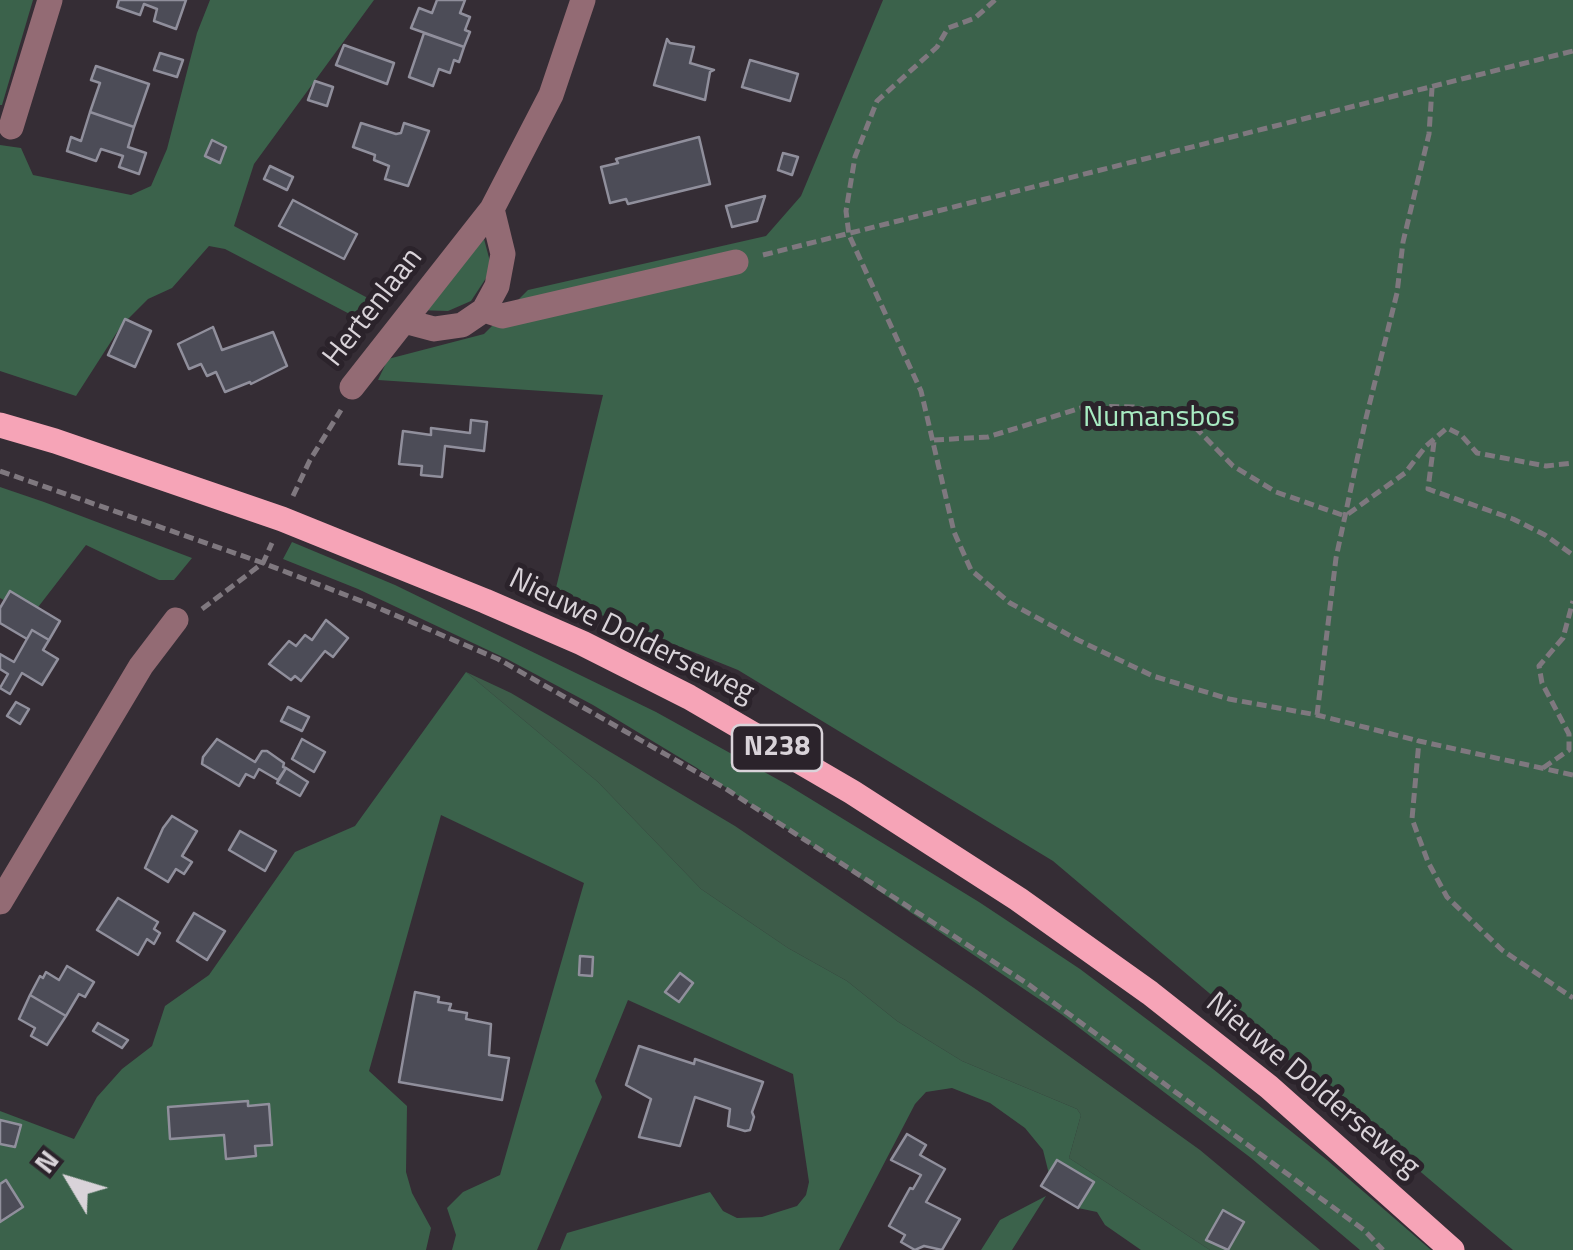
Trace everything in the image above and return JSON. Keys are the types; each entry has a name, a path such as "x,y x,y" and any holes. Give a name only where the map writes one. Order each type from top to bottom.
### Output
{"main road":[{"name":"Nieuwe Dolderseweg","path":"0,425 55,440 282,519 582,643 689,696 852,792 1018,899 1150,993 1269,1087 1452,1250"}],"street":[{"path":"11,127 50,0"},
{"name":"Hertenlaan","path":"352,387 492,209 551,95 583,0"},
{"path":"404,321 434,329 462,324 484,310 498,286 503,254 492,209"},
{"path":"484,310 502,316 736,262"},
{"path":"0,902 140,666 176,620"}],"path":[{"path":"995,0 975,18 948,28 937,47 877,101 850,178 846,211 849,235 921,391 954,532 971,570 1010,603 1153,676 1229,699 1317,714 1573,775"},
{"path":"736,262 1573,51"},
{"path":"1317,714 1336,558 1397,293 1403,242 1429,134 1432,88"},
{"name":"Hertenlaan","path":"176,620 196,613 246,580 263,563 310,460 352,387"},
{"path":"934,440 988,437 1086,406 1134,407 1188,420 1233,466 1276,492 1345,516"},
{"path":"1345,516 1405,473 1447,428 1461,435 1477,453 1546,466 1573,463"},
{"path":"1434,438 1428,489 1513,518 1546,534 1573,555"},
{"path":"0,472 263,563 498,659 723,787 1028,984 1364,1230 1383,1250"},
{"path":"1542,768 1568,750 1569,734 1542,684 1539,666 1563,638 1573,601"},
{"path":"1419,741 1412,818 1446,897 1502,950 1573,998"}],"green space":[{"path":"0,0 33,0 2,105 0,105"},
{"path":"210,0 374,0 254,164 234,226 377,303 365,322 225,249 209,246 172,288 148,299 121,326 76,396 0,371 0,145 21,148 33,175 131,195 151,186 167,149 197,33"},
{"name":"Numansbos","path":"883,0 1573,0 1573,1250 1513,1250 1053,861 738,670 554,596 603,395 378,380 388,359 484,334 528,290 766,236 801,196"},
{"path":"484,239 492,269 471,301 448,311 417,310"},
{"path":"0,487 192,558 174,580 159,580 86,545 32,615 0,598"},
{"path":"292,542 395,585 656,712 786,784 979,902 1080,969 1213,1069 1431,1250 1360,1250 1251,1158 1061,1014 697,768 507,659 358,589 283,559"},
{"path":"466,672 511,693 735,826 977,990 1200,1150 1320,1250 1210,1250 1069,1158 1081,1115 1077,1109 962,1061 897,1021 847,981 788,948 701,889 598,782"},
{"path":"466,672 598,782 701,889 788,948 847,981 897,1021 962,1061 1077,1109 1081,1115 1069,1158 1210,1250 1141,1250 1105,1225 1097,1212 1078,1208 1093,1182 1057,1160 1049,1174 1043,1150 1025,1128 990,1103 952,1088 926,1092 915,1104 839,1250 560,1250 567,1233 710,1192 723,1211 737,1218 762,1217 797,1206 806,1195 809,1182 793,1074 628,1000 595,1081 602,1097 537,1250 452,1250 456,1235 447,1208 463,1192 500,1175 584,883 441,815 369,1071 407,1106 406,1172 412,1193 431,1228 426,1250 0,1250 0,1111 74,1139 97,1097 122,1069 152,1046 165,1006 209,975 295,852 355,826"},
{"path":"1046,1196 1012,1250 981,1250 1000,1220"}],"building":[{"path":"119,0 186,0 176,29 154,21 157,9 144,4 140,15 117,7"},
{"path":"437,0 465,0 460,13 470,17 465,30 470,32 464,47 411,28 419,8 432,13"},
{"path":"424,33 464,47 450,73 439,69 433,86 409,77"},
{"path":"667,39 694,47 690,63 714,70 710,72 705,100 654,85"},
{"path":"344,45 394,63 387,84 336,65"},
{"path":"160,53 183,60 177,77 154,70"},
{"path":"750,60 798,74 790,101 742,87"},
{"path":"96,66 149,84 134,127 90,112 100,83 91,80"},
{"path":"315,81 333,87 327,106 308,100"},
{"path":"90,112 134,127 128,147 146,153 139,174 119,167 123,156 101,149 96,161 67,151 71,137 81,141"},
{"path":"361,123 396,134 401,133 404,123 429,131 408,186 385,179 389,166 374,160 375,155 353,147"},
{"path":"699,137 710,184 628,204 626,199 610,203 601,167 618,163 616,159"},
{"path":"212,140 226,147 220,163 205,156"},
{"path":"783,153 798,157 792,175 778,170"},
{"path":"270,166 293,177 287,190 264,179"},
{"path":"765,196 757,221 732,227 726,206"},
{"path":"293,200 357,234 344,259 279,226"},
{"path":"125,319 151,331 135,367 108,355"},
{"path":"213,327 222,350 273,332 287,366 225,392 216,372 207,376 201,364 189,369 178,344"},
{"path":"471,420 487,422 484,451 445,446 442,477 421,475 422,466 399,464 403,431 431,435 431,428 470,433"},
{"path":"10,591 60,621 49,640 32,630 27,639 0,623 0,608"},
{"path":"326,620 348,638 333,657 325,651 301,681 295,676 291,680 269,664 289,641 296,646 305,635 312,640"},
{"path":"32,630 49,640 43,650 58,659 42,685 22,673 10,694 0,688 8,674 0,669 0,654 14,662"},
{"path":"16,702 29,709 20,724 7,716"},
{"path":"288,707 309,717 302,731 281,721"},
{"path":"217,739 255,762 262,751 267,751 286,768 278,780 259,769 254,778 246,774 239,786 202,764"},
{"path":"302,739 325,752 314,772 292,759"},
{"path":"286,768 308,782 300,796 277,783"},
{"path":"172,816 197,831 182,856 192,862 184,874 176,869 168,882 145,868"},
{"path":"240,831 276,851 265,871 229,850"},
{"path":"118,898 158,922 154,929 160,933 154,944 147,939 138,955 97,930"},
{"path":"194,913 225,931 207,960 177,941"},
{"path":"580,956 593,957 592,976 579,975"},
{"path":"67,966 94,982 85,997 79,994 66,1016 30,995 40,976 43,978 46,972 59,980"},
{"path":"680,973 693,983 679,1002 665,992"},
{"path":"415,992 439,997 438,1002 451,1004 449,1010 467,1013 466,1019 491,1024 489,1055 509,1058 502,1100 399,1082"},
{"path":"30,995 66,1016 47,1045 31,1036 35,1028 19,1019"},
{"path":"98,1023 128,1040 122,1048 93,1031"},
{"path":"639,1046 694,1064 695,1059 763,1082 750,1130 728,1126 730,1109 695,1097 680,1146 639,1137 651,1099 626,1085"},
{"path":"248,1101 248,1106 269,1104 272,1145 255,1146 256,1156 226,1159 224,1135 170,1139 168,1107"},
{"path":"0,1120 21,1125 15,1147 0,1144"},
{"path":"907,1134 926,1145 920,1155 945,1169 926,1202 960,1219 942,1250 924,1246 915,1250 901,1242 905,1235 889,1226 921,1175 891,1160"},
{"path":"1057,1160 1094,1182 1078,1208 1041,1186"},
{"path":"6,1180 23,1207 0,1222 0,1184"},
{"path":"1223,1210 1244,1222 1228,1250 1206,1240"}]}
